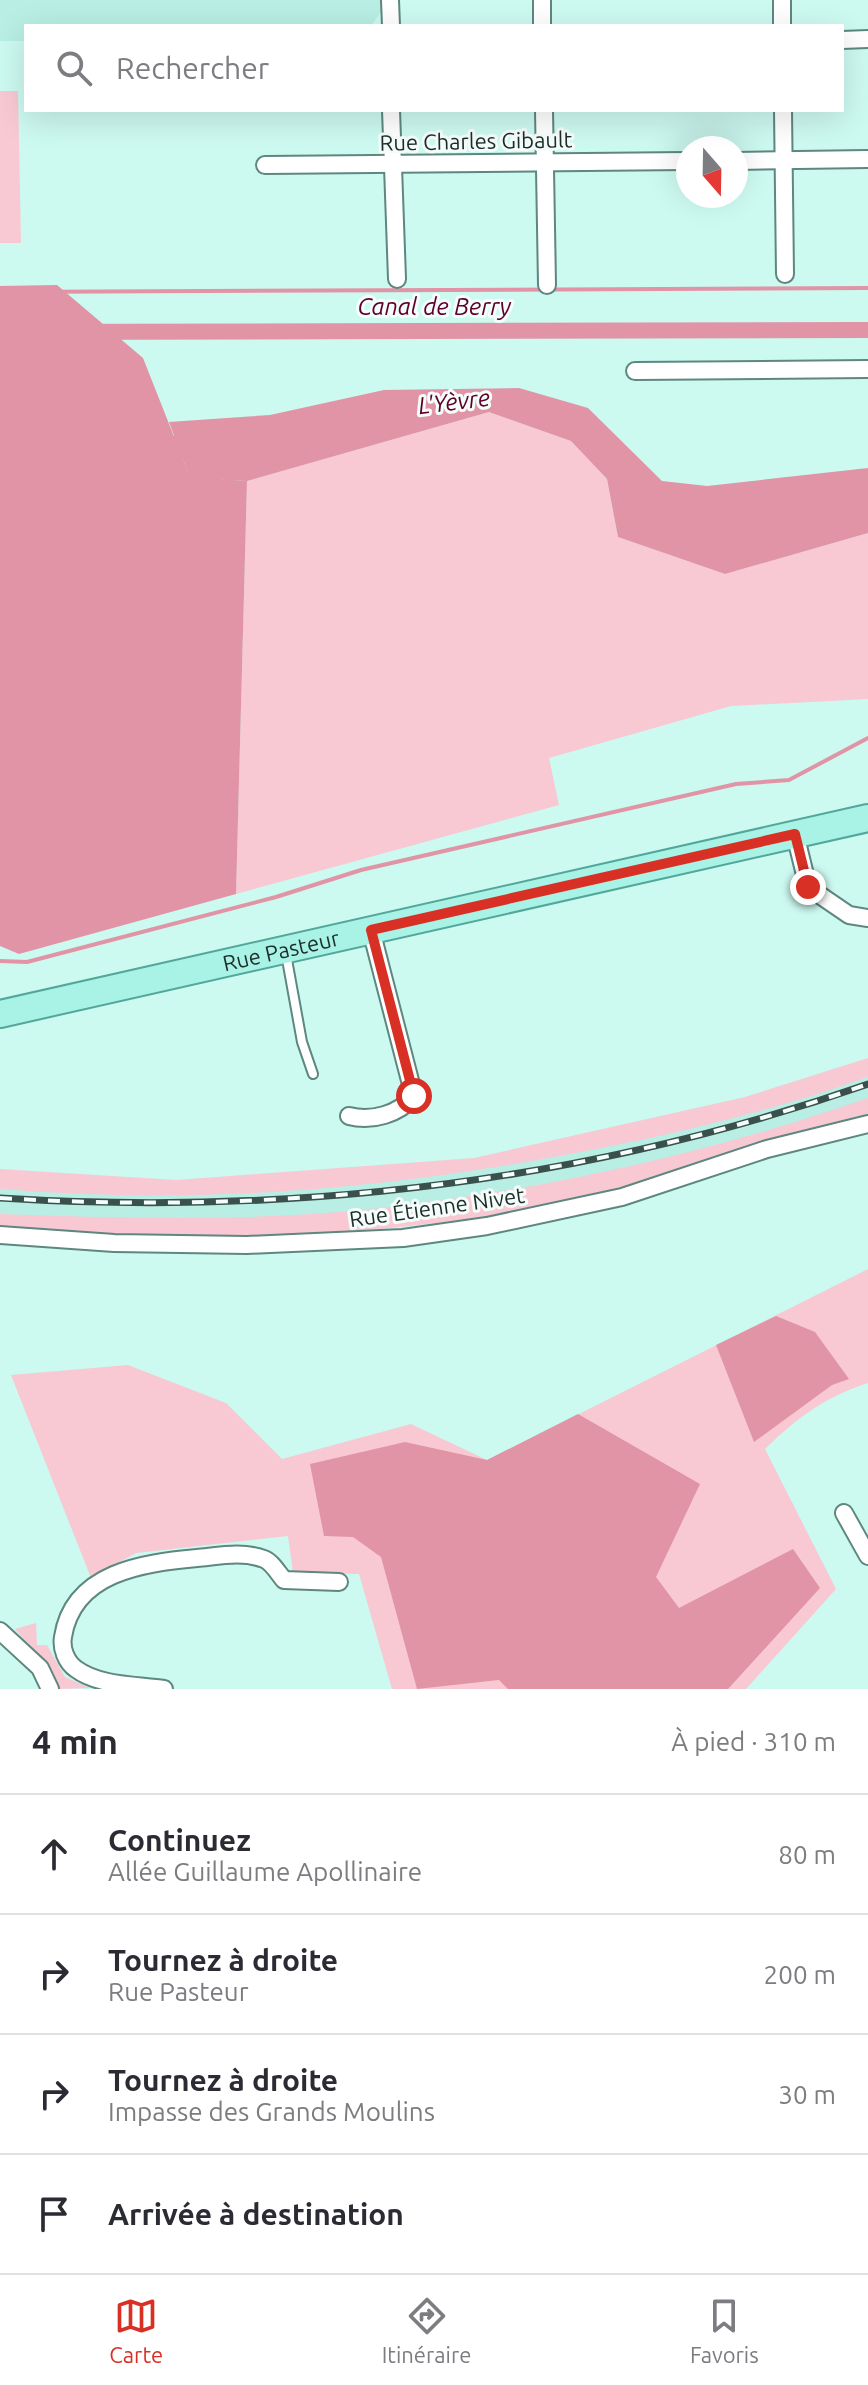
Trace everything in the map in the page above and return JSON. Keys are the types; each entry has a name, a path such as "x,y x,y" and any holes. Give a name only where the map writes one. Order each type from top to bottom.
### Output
{"main road":[{"name":"Rue Pasteur","path":"0,1014 868,818"}],"street":[{"path":"390,0 391,24"},
{"path":"542,0 542,24"},
{"path":"782,0 782,24"},
{"path":"844,40 868,39"},
{"path":"391,112 397,279"},
{"path":"544,112 547,285"},
{"path":"783,112 785,274"},
{"path":"748,161 868,159"},
{"name":"Rue Charles Gibault","path":"265,165 676,161"},
{"path":"635,371 868,369"},
{"path":"795,834 808,887 849,915 868,918"},
{"path":"349,1116 362,1119 403,1109 414,1096 371,930"},
{"name":"Rue Étienne Nivet","path":"0,1235 114,1243 247,1245 403,1238 487,1226 622,1197 767,1149 868,1124"},
{"path":"844,1513 868,1556"},
{"path":"164,1689 98,1679 74,1668 65,1657 62,1645 65,1623 81,1595 99,1581 131,1567 242,1554 267,1559 284,1580 339,1582"},
{"path":"0,1631 40,1668 50,1689"}],"lane":[{"path":"285,949 302,1042 313,1074"}],"shaded area":[{"path":"0,0 381,0 381,12 372,24 24,24 24,41 0,41"},
{"path":"0,91 18,91 21,243 0,243"},
{"path":"57,285 143,358 190,477 247,481 236,894 19,954 0,946 0,286"},
{"path":"489,412 571,441 607,479 618,537 725,574 868,533 868,699 731,706 549,758 559,805 236,894 247,481"},
{"path":"868,1058 868,1077 785,1104 618,1145 466,1172 334,1187 201,1195 0,1189 0,1169 176,1180 474,1158 745,1097"},
{"path":"868,1065 868,1105 560,1190 246,1223 0,1218 0,1182 75,1185 474,1166 613,1138"},
{"path":"868,1098 868,1118 655,1181 511,1213 439,1223 293,1234 146,1236 0,1228 0,1214 139,1218 278,1216 371,1209 497,1192 685,1153"},
{"path":"868,1269 868,1383 813,1409 765,1449 836,1589 746,1689 392,1689 359,1574 293,1573 288,1536 136,1553 91,1578 11,1375 128,1365 226,1403 282,1459 411,1424 487,1460"},
{"path":"776,1316 815,1332 849,1379 832,1385 754,1442 716,1345"},
{"path":"578,1414 700,1484 656,1577 679,1608 793,1549 820,1588 728,1689 508,1689 499,1680 417,1689 381,1557 353,1537 324,1536 310,1464 405,1442 487,1460"},
{"path":"36,1623 37,1645 47,1645 65,1677 90,1688 59,1689 47,1667 15,1629"}],"water":[{"path":"519,388 588,408 662,481 707,486 868,468 868,533 725,574 618,537 607,479 571,441 489,412 247,481 190,478 169,422 270,415 384,390"}],"waterway":[{"path":"0,292 868,288"},
{"name":"Canal de Berry","path":"0,332 868,330"},
{"name":"L'Yèvre","path":"0,491 81,466 211,442"},
{"path":"0,961 27,962 276,897 361,870 736,784 789,780 868,738"}],"railway":[{"path":"0,1198 221,1202 330,1196 440,1184 548,1168 656,1146 762,1118 868,1084"}],"route":[{"path":"414,1096 371,930 795,834 808,887"}]}
